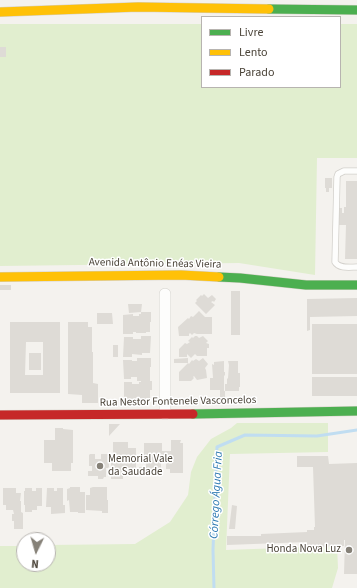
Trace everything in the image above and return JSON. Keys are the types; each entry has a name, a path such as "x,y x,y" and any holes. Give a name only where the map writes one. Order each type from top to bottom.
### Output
{"street":[{"path":"0,12 138,3 357,10"},
{"name":"Avenida Antônio Enéas Vieira","path":"0,277 181,274 306,285 357,285"},
{"path":"165,294 165,414"},
{"name":"Rua Nestor Fontenele Vasconcelos","path":"0,415 357,411"}],"lane":[{"path":"357,171 344,171 338,174 337,178 335,262 336,265 340,266 357,267"}],"green space":[{"path":"0,24 201,24 201,88 341,88 341,24 357,24 357,158 317,158 315,275 239,263 0,266"},
{"path":"237,423 328,423 328,452 230,454 226,550 337,546 338,568 332,588 0,588 0,546 16,546 16,572 56,572 56,545 135,544 170,522 188,495 191,472 197,457 211,439"}],"building":[{"path":"0,47 6,47 6,57 0,57"},
{"path":"325,178 332,178 332,188 329,188 329,192 326,192"},
{"path":"346,181 357,181 357,259 345,259 346,225 338,225 338,208 342,208 342,213 344,213 344,207 346,207"},
{"path":"0,285 11,285 11,290 0,290"},
{"path":"231,291 240,291 240,335 231,335"},
{"path":"204,294 208,298 212,295 216,299 214,302 211,302 215,305 206,314 195,303 201,295 202,296"},
{"path":"357,298 357,316 310,317 310,330 307,331 307,299"},
{"path":"128,304 142,304 141,312 129,313"},
{"path":"199,311 205,317 212,317 212,334 194,333 192,335 190,333 189,336 179,336 178,327"},
{"path":"141,312 151,312 150,332 133,332 133,334 123,334 123,315 133,314 133,316 139,316"},
{"path":"97,313 112,313 113,324 97,324"},
{"path":"10,322 60,322 60,393 10,393","holes":["26,342 43,342 43,375 25,375"]},
{"path":"68,322 88,322 88,327 92,327 93,383 98,384 98,403 82,403 82,395 68,394"},
{"path":"312,324 357,324 357,374 312,374"},
{"path":"141,336 151,336 150,353 142,353 142,355 132,354 132,357 123,357 124,337 141,339"},
{"path":"195,336 199,338 203,336 208,341 206,343 209,344 209,348 207,348 207,356 197,356 195,354 191,358 187,354 187,357 179,357 179,349 185,343 187,344 190,342 188,341"},
{"path":"113,345 118,345 118,357 113,357"},
{"path":"29,353 41,353 41,370 29,370"},
{"path":"137,358 151,358 150,381 152,381 152,390 150,390 150,398 136,401 136,399 133,399 133,402 124,402 124,382 139,384 141,381 137,381 137,377 124,379 123,360 137,361"},
{"path":"188,358 188,363 174,363 174,359"},
{"path":"203,358 208,364 205,368 207,378 197,380 194,376 191,381 179,381 179,372 188,363 189,364 192,360 193,361 196,359 199,361"},
{"path":"224,361 225,403 220,403 220,390 210,390 210,378 213,378 212,364 214,365 214,362"},
{"path":"228,361 238,361 238,373 240,373 239,391 225,391 225,384 227,384 228,378"},
{"path":"312,377 357,377 357,396 312,396"},
{"path":"109,424 120,424 109,436"},
{"path":"55,428 73,430 73,463 71,463 71,471 52,471 52,463 44,463 44,440 55,440"},
{"path":"171,440 181,440 180,443 183,443 183,473 170,473 170,469 166,469 166,462 161,462 161,476 139,476 139,467 146,467 144,443 162,443 162,451 171,451"},
{"path":"113,442 128,442 128,448 136,448 136,473 123,473 123,479 111,479 111,461 123,461 123,459 120,458 113,458"},
{"name":"Memorial Vale da Saudade","path":"90,454 95,454 95,459 101,459 101,454 109,454 109,467 106,468 106,477 103,479 98,479 98,476 88,476 88,471 92,471 92,466 89,466"},
{"path":"297,456 328,456 329,464 357,463 357,574 344,574 345,540 344,546 307,548 307,542 227,545 227,536 261,536 261,534 307,532 307,530 314,530 313,467 297,467"},
{"path":"70,487 80,487 80,492 85,492 85,513 70,512 69,500 67,501 67,489"},
{"path":"107,487 108,513 86,510 86,495 90,495 90,488"},
{"path":"3,488 16,488 16,493 21,493 20,501 21,512 23,513 23,529 14,529 14,521 12,521 12,514 14,514 13,510 6,510 6,505 3,505"},
{"path":"25,488 32,488 32,491 36,491 36,488 42,488 42,506 37,506 37,510 25,512"},
{"path":"47,488 54,488 54,491 57,491 57,488 63,488 63,505 65,505 65,513 51,514 51,507 46,507"},
{"path":"232,505 237,506 235,529 229,529"}],"waterway":[{"name":"Córrego Água Fria","path":"214,588 213,550 217,447 245,435 317,436 357,430"}],"traffic: fast":[{"path":"269,9 357,10"},
{"path":"219,277 306,285 357,285"},
{"path":"193,414 357,411"}],"traffic: slow":[{"path":"0,12 138,7 269,9"},
{"path":"0,277 181,275 219,277"}],"traffic: jam":[{"path":"0,415 193,414"}],"place":[{"name":"Memorial Vale da Saudade","path":"100,466"},
{"name":"Honda Nova Luz","path":"349,550"}]}
